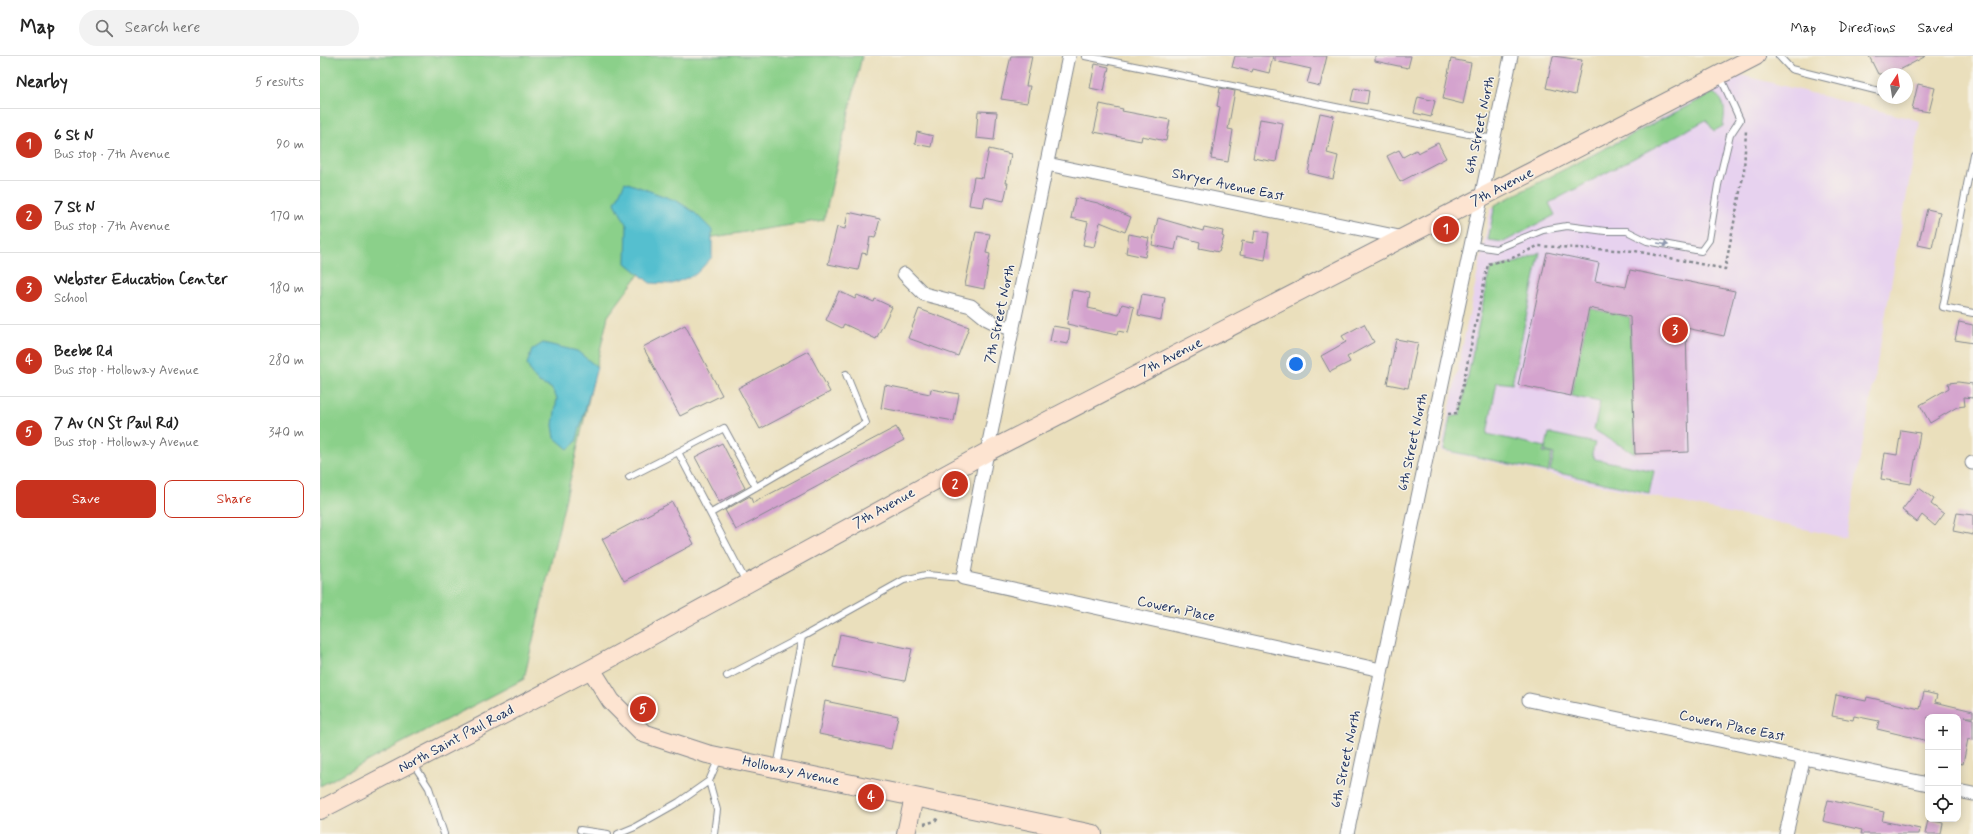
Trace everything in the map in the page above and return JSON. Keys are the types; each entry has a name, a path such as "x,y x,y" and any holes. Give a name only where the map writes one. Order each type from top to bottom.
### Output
{"street":[{"name":"7th Street North","path":"963,578 987,452 1069,56"},
{"name":"6th Street North","path":"1347,834 1511,56"},
{"name":"7th Avenue","path":"591,669 987,452 1756,56"},
{"name":"Shryer Avenue East","path":"1047,164 1404,238"},
{"path":"904,274 924,294 971,306 993,322 1013,329"},
{"name":"Cowern Place","path":"963,578 1381,670"},
{"name":"Holloway Avenue","path":"591,669 611,701 643,733 720,757 1093,834"},
{"name":"North Saint Paul Road","path":"320,810 591,669"},
{"name":"Cowern Place East","path":"1529,700 1925,783"},
{"path":"1786,834 1804,757"},
{"path":"1961,792 1973,794"},
{"path":"914,797 915,832"}],"lane":[{"path":"1086,56 1493,139"},
{"path":"1779,56 1792,69 1877,90"},
{"path":"1471,245 1496,249 1544,230 1567,226 1605,231 1627,231 1647,241 1701,250 1709,240 1718,185 1730,135 1740,120 1719,75"},
{"path":"1973,154 1943,307 1973,313"},
{"path":"711,513 866,423 846,374"},
{"path":"629,477 724,428 756,487"},
{"path":"678,452 747,583"},
{"path":"727,676 802,637 904,580 926,575 963,578"},
{"path":"777,768 802,637"},
{"path":"618,834 635,827 679,802 709,781 720,757"},
{"path":"412,762 428,788 444,834"},
{"path":"709,781 717,810 714,834"},
{"path":"580,830 608,834"}],"path":[{"path":"1436,414 1456,413 1488,264 1510,259 1538,246 1635,251 1725,269 1744,171 1746,127"},
{"path":"915,832 924,824 936,821 942,803"}],"shaded area":[{"path":"1741,75 1920,121 1846,538 1441,451 1491,208"}],"green space":[{"path":"320,56 862,56 824,220 661,245 608,316 524,679 320,786"},
{"path":"1713,93 1718,96 1723,103 1723,126 1714,131 1706,120 1549,203 1555,215 1504,242 1488,240 1495,205"},
{"path":"1540,252 1512,384 1497,382 1487,434 1545,447 1543,452 1552,454 1548,472 1444,450 1450,417 1460,415 1490,269 1518,262"},
{"path":"1589,308 1630,317 1635,454 1594,430 1600,402 1571,396"},
{"path":"1549,433 1595,443 1592,454 1595,459 1654,471 1649,493 1550,471 1554,454 1545,451"}],"water":[{"path":"625,182 677,201 694,212 712,230 712,257 696,274 672,284 650,283 626,263 627,226 615,203"},
{"path":"543,343 577,351 597,367 576,442 568,449 555,438 553,425 557,398 551,388 539,383 532,375 527,364 532,350"}],"building":[{"path":"1011,56 1032,56 1026,86 1030,86 1027,103 1001,99"},
{"path":"1235,56 1273,56 1269,73 1253,69 1252,72 1232,67"},
{"path":"1275,56 1327,56 1320,86 1307,83 1311,69 1275,61"},
{"path":"1375,56 1411,56 1408,68 1375,61"},
{"path":"1553,56 1582,60 1575,95 1546,88"},
{"path":"1869,56 1926,56 1903,68 1877,68 1877,72"},
{"path":"1451,59 1471,63 1463,104 1443,99"},
{"path":"1095,64 1109,67 1104,91 1090,88"},
{"path":"1918,84 1935,88 1929,112 1912,109"},
{"path":"1220,88 1235,91 1228,129 1233,130 1228,162 1211,159 1220,107 1217,106"},
{"path":"1354,88 1369,91 1367,104 1351,101"},
{"path":"1418,97 1435,101 1431,117 1414,113"},
{"path":"1100,104 1123,109 1122,111 1170,120 1166,141 1142,136 1141,141 1094,132"},
{"path":"978,111 997,112 994,140 976,138"},
{"path":"1320,113 1334,116 1327,153 1338,156 1333,179 1308,173"},
{"path":"1260,119 1283,123 1276,162 1253,158"},
{"path":"917,132 933,136 931,147 915,144"},
{"path":"1438,143 1446,158 1400,182 1387,156 1399,150 1403,157 1416,150 1418,153"},
{"path":"989,149 1011,154 1006,183 1008,183 1004,201 985,197 983,207 969,205 974,177 983,178"},
{"path":"1075,198 1098,203 1131,217 1125,232 1100,222 1094,247 1083,245 1088,222 1071,218"},
{"path":"1927,209 1940,212 1932,248 1918,245"},
{"path":"848,212 880,219 875,238 870,237 867,254 862,253 858,270 828,264 837,227 845,229"},
{"path":"1158,218 1203,231 1204,227 1223,231 1222,236 1224,237 1219,252 1199,248 1200,242 1178,236 1175,250 1152,245"},
{"path":"1255,230 1269,233 1265,260 1240,255 1242,241 1253,243"},
{"path":"976,232 990,234 986,253 990,254 984,289 965,285"},
{"path":"1129,234 1149,238 1145,257 1126,253"},
{"path":"1547,252 1599,263 1595,281 1626,287 1630,270 1735,291 1724,336 1686,328 1689,452 1635,454 1630,317 1589,308 1571,396 1518,385"},
{"path":"1072,290 1090,293 1088,308 1119,315 1122,304 1134,307 1128,333 1118,331 1117,335 1067,324"},
{"path":"839,291 855,299 857,295 874,302 875,299 892,307 876,339 844,324 842,328 826,320"},
{"path":"1142,294 1165,298 1161,320 1138,315"},
{"path":"919,309 969,327 958,356 908,338"},
{"path":"1959,322 1973,325 1973,343 1955,340"},
{"path":"1364,324 1374,342 1347,357 1350,362 1330,372 1321,356 1346,342 1342,336"},
{"path":"685,325 722,395 680,416 643,347"},
{"path":"1053,326 1070,329 1068,344 1050,341"},
{"path":"1396,339 1418,343 1408,388 1387,384"},
{"path":"808,351 830,392 760,429 738,388"},
{"path":"1958,382 1973,384 1973,398 1964,397 1965,406 1957,407 1930,423 1920,405 1949,388 1948,383"},
{"path":"885,385 930,394 931,389 959,394 954,421 881,408"},
{"path":"896,427 904,440 736,530 725,510 750,496 753,503"},
{"path":"1901,430 1920,433 1911,484 1881,479 1885,453 1897,455"},
{"path":"722,443 745,488 719,502 695,457"},
{"path":"1919,488 1934,499 1931,504 1944,514 1935,526 1922,515 1917,522 1902,510"},
{"path":"672,502 694,544 624,581 602,539"},
{"path":"1957,513 1973,515 1973,535 1953,531"},
{"path":"840,634 912,649 905,681 833,667"},
{"path":"1924,692 1937,695 1935,702 1973,711 1973,717 1965,717 1973,719 1973,740 1968,739 1963,764 1961,764 1961,714 1925,714 1925,740 1877,729 1879,721 1854,716 1853,720 1832,716 1836,695 1866,701 1867,697 1920,709"},
{"path":"825,701 898,716 891,749 819,734"},
{"path":"1828,800 1884,812 1882,821 1920,829 1919,834 1861,834 1862,830 1823,821"},
{"path":"1928,822 1943,823 1941,834 1925,834"}],"place":[{"name":"6 St N","path":"1446,229"},
{"name":"Webster Education Center","path":"1675,330"},
{"name":"7 St N","path":"955,484"},
{"name":"7 Av (N St Paul Rd)","path":"643,709"},
{"name":"Beebe Rd","path":"871,797"}]}
